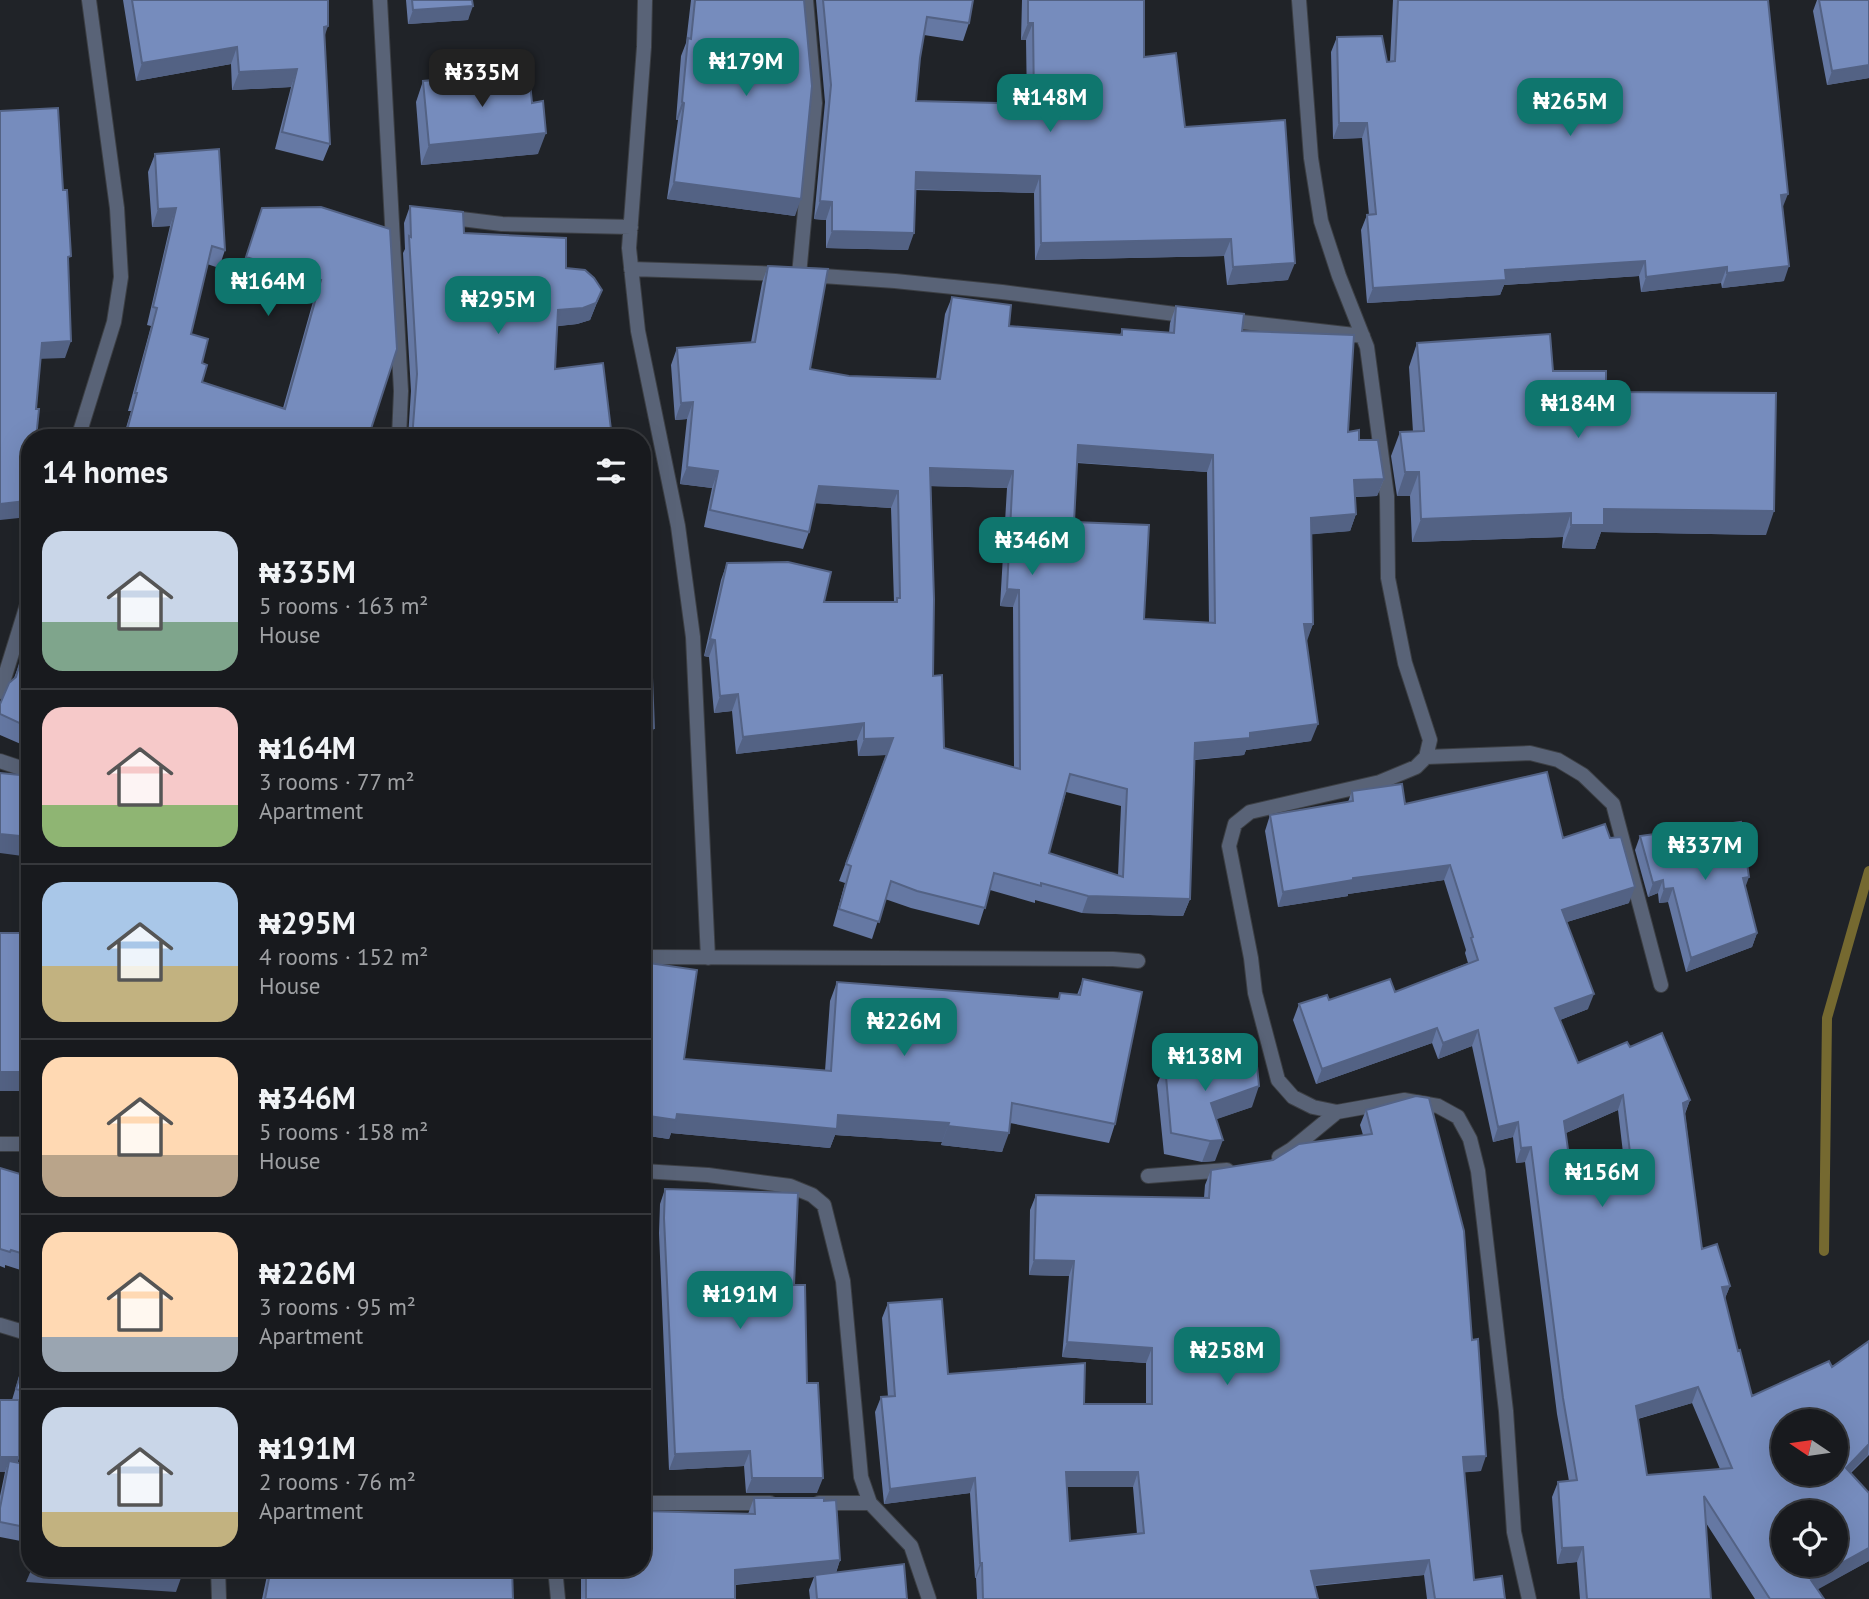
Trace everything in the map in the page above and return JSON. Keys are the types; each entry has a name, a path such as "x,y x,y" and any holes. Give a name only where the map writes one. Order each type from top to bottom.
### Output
{"street":[{"path":"81,429 114,322 121,276 117,208 89,0"},
{"path":"380,0 399,212 399,429"},
{"path":"645,0 629,248 638,331 678,526 693,637 708,958"},
{"path":"799,275 815,103 806,0"},
{"path":"1300,0 1311,158 1321,221 1367,347 1387,496 1388,578 1405,663 1430,740 1426,757 1416,767 1380,782 1250,812 1236,824 1229,846 1251,958 1255,993 1278,1080 1293,1097 1313,1107 1337,1112 1404,1100 1438,1106 1458,1117 1470,1139 1478,1171 1503,1384 1514,1532 1529,1599"},
{"path":"433,216 502,224 631,227"},
{"path":"631,269 895,281 1363,336"},
{"path":"0,692 21,624"},
{"path":"1426,757 1530,753 1558,760 1583,775 1613,804 1661,985"},
{"path":"0,761 21,768"},
{"path":"651,957 1138,961"},
{"path":"1263,1166 1292,1149 1337,1112"},
{"path":"0,1143 21,1144"},
{"path":"1148,1176 1237,1169"},
{"path":"651,1172 708,1175 790,1186 812,1195 824,1205 843,1281 861,1478 870,1503 911,1546 929,1599"},
{"path":"0,1325 21,1331"},
{"path":"651,1503 870,1503"},
{"path":"218,1577 219,1599"},
{"path":"556,1577 558,1599"}],"building":[{"path":"132,0 328,0 328,26 324,27 330,144 282,132 297,69 239,72 237,47 142,63"},
{"path":"412,0 472,0 473,6 413,10"},
{"path":"695,0 804,0 812,86 801,199 674,182 684,103 688,38 691,39"},
{"path":"823,0 973,0 969,23 927,17 916,101 1034,104 1033,23 1028,23 1028,0 1144,0 1144,57 1176,53 1185,127 1285,120 1295,263 1233,267 1231,239 1041,243 1040,176 916,172 914,233 832,231 832,202 820,201 831,85"},
{"path":"1398,0 1768,0 1788,194 1781,195 1789,266 1727,273 1727,267 1646,277 1645,261 1505,270 1506,280 1373,288 1367,215 1376,214 1367,123 1339,123 1337,37 1382,36 1387,62 1395,61"},
{"path":"1819,0 1869,0 1869,65 1832,71"},
{"path":"529,72 532,103 543,101 546,133 429,145 423,81"},
{"path":"58,108 63,190 67,190 71,256 68,257 71,341 42,343 36,409 39,409 37,429 21,429 21,502 0,504 0,111"},
{"path":"219,149 225,250 212,246 191,334 208,339 202,363 207,365 202,382 285,409 321,280 246,257 262,208 321,207 390,229 397,349 371,429 127,429 157,308 153,307 176,208 158,209 155,154"},
{"path":"410,206 463,212 464,233 566,238 566,268 585,270 602,290 596,303 583,308 558,310 555,369 603,363 611,429 413,429 417,374 409,236 411,237"},
{"path":"768,266 828,269 810,369 849,376 940,379 952,297 1011,305 1009,326 1122,335 1122,329 1174,333 1176,306 1244,314 1242,331 1354,335 1348,432 1359,430 1359,440 1378,440 1384,479 1354,480 1356,514 1311,518 1313,624 1304,624 1318,724 1250,733 1250,738 1195,743 1190,899 1088,896 994,873 985,908 917,891 891,881 879,922 839,909 851,866 846,864 893,738 864,739 864,723 743,737 738,694 720,696 715,640 710,639 727,563 788,562 831,572 824,602 897,602 897,598 900,598 898,491 819,486 809,532 710,510 718,471 687,467 693,402 681,403 677,348 755,342","holes":["1078,445 1213,455 1215,623 1144,619 1149,525 1074,522","930,468 1013,471 1007,589 1019,590 1020,769 944,748 942,675 933,676 934,599","1070,774 1127,789 1123,877 1049,853"]},
{"path":"1550,334 1553,371 1606,371 1606,392 1776,393 1774,511 1604,509 1604,525 1571,525 1571,513 1421,519 1419,472 1405,472 1400,432 1424,431 1417,343"},
{"path":"651,652 654,728 651,728"},
{"path":"21,660 21,724 0,714 0,704 9,683 16,677"},
{"path":"1547,772 1563,838 1605,824 1610,838 1621,837 1635,887 1562,910 1594,994 1555,1008 1578,1063 1627,1042 1630,1047 1662,1033 1690,1100 1683,1103 1702,1249 1717,1244 1730,1286 1722,1287 1752,1396 1829,1361 1832,1367 1869,1341 1869,1444 1848,1466 1848,1409 1771,1409 1771,1486 1848,1486 1848,1470 1869,1493 1869,1548 1848,1560 1848,1500 1771,1500 1771,1577 1816,1577 1811,1580 1824,1599 1770,1599 1704,1496 1711,1599 1587,1599 1583,1547 1562,1548 1558,1482 1577,1480 1563,1398 1531,1147 1521,1148 1518,1122 1498,1127 1478,1030 1443,1043 1437,1028 1322,1069 1299,1004 1327,995 1329,1000 1390,979 1395,992 1478,960 1450,865 1353,878 1283,892 1270,815 1353,801 1352,791 1402,784 1405,804","holes":["1623,1095 1632,1169 1572,1178 1564,1121","1698,1387 1732,1468 1647,1475 1636,1406"]},
{"path":"0,773 21,775 21,836 0,834"},
{"path":"1741,822 1749,877 1743,878 1757,933 1691,958 1673,888 1664,889 1663,880 1653,883 1640,836"},
{"path":"0,933 21,933 21,1072 0,1072"},
{"path":"651,963 697,970 684,1059 831,1071 837,982 1059,999 1060,993 1080,995 1083,979 1142,992 1115,1124 1012,1103 1009,1133 948,1126 949,1123 838,1115 837,1129 677,1114 676,1120 651,1116"},
{"path":"1256,1056 1259,1086 1211,1103 1223,1140 1210,1141 1171,1133 1165,1065"},
{"path":"1416,1096 1429,1098 1464,1231 1472,1340 1478,1339 1486,1456 1463,1457 1474,1580 1502,1576 1505,1599 1435,1599 1429,1560 1311,1571 1318,1599 983,1599 975,1478 890,1489 881,1397 895,1396 888,1303 942,1299 948,1374 1085,1363 1084,1404 1152,1404 1152,1348 1067,1342 1074,1261 1034,1260 1036,1195 1209,1198 1211,1170 1273,1160 1299,1144 1372,1134 1366,1110","holes":["1066,1472 1138,1472 1144,1533 1070,1541"]},
{"path":"0,1168 21,1174 21,1253 0,1249"},
{"path":"665,1189 798,1193 794,1285 805,1285 807,1383 818,1383 823,1478 752,1478 750,1451 675,1454"},
{"path":"21,1373 21,1390 16,1389"},
{"path":"0,1400 19,1400 19,1457 0,1457"},
{"path":"9,1461 21,1463 21,1526 0,1522"},
{"path":"754,1498 836,1500 840,1560 735,1570 735,1599 586,1599 586,1577 651,1577 651,1511 755,1514"},
{"path":"904,1564 907,1599 817,1599 815,1575"},
{"path":"269,1577 512,1577 513,1599 265,1599"}],"waterway":[{"path":"1824,1251 1827,1018 1869,871"}]}
